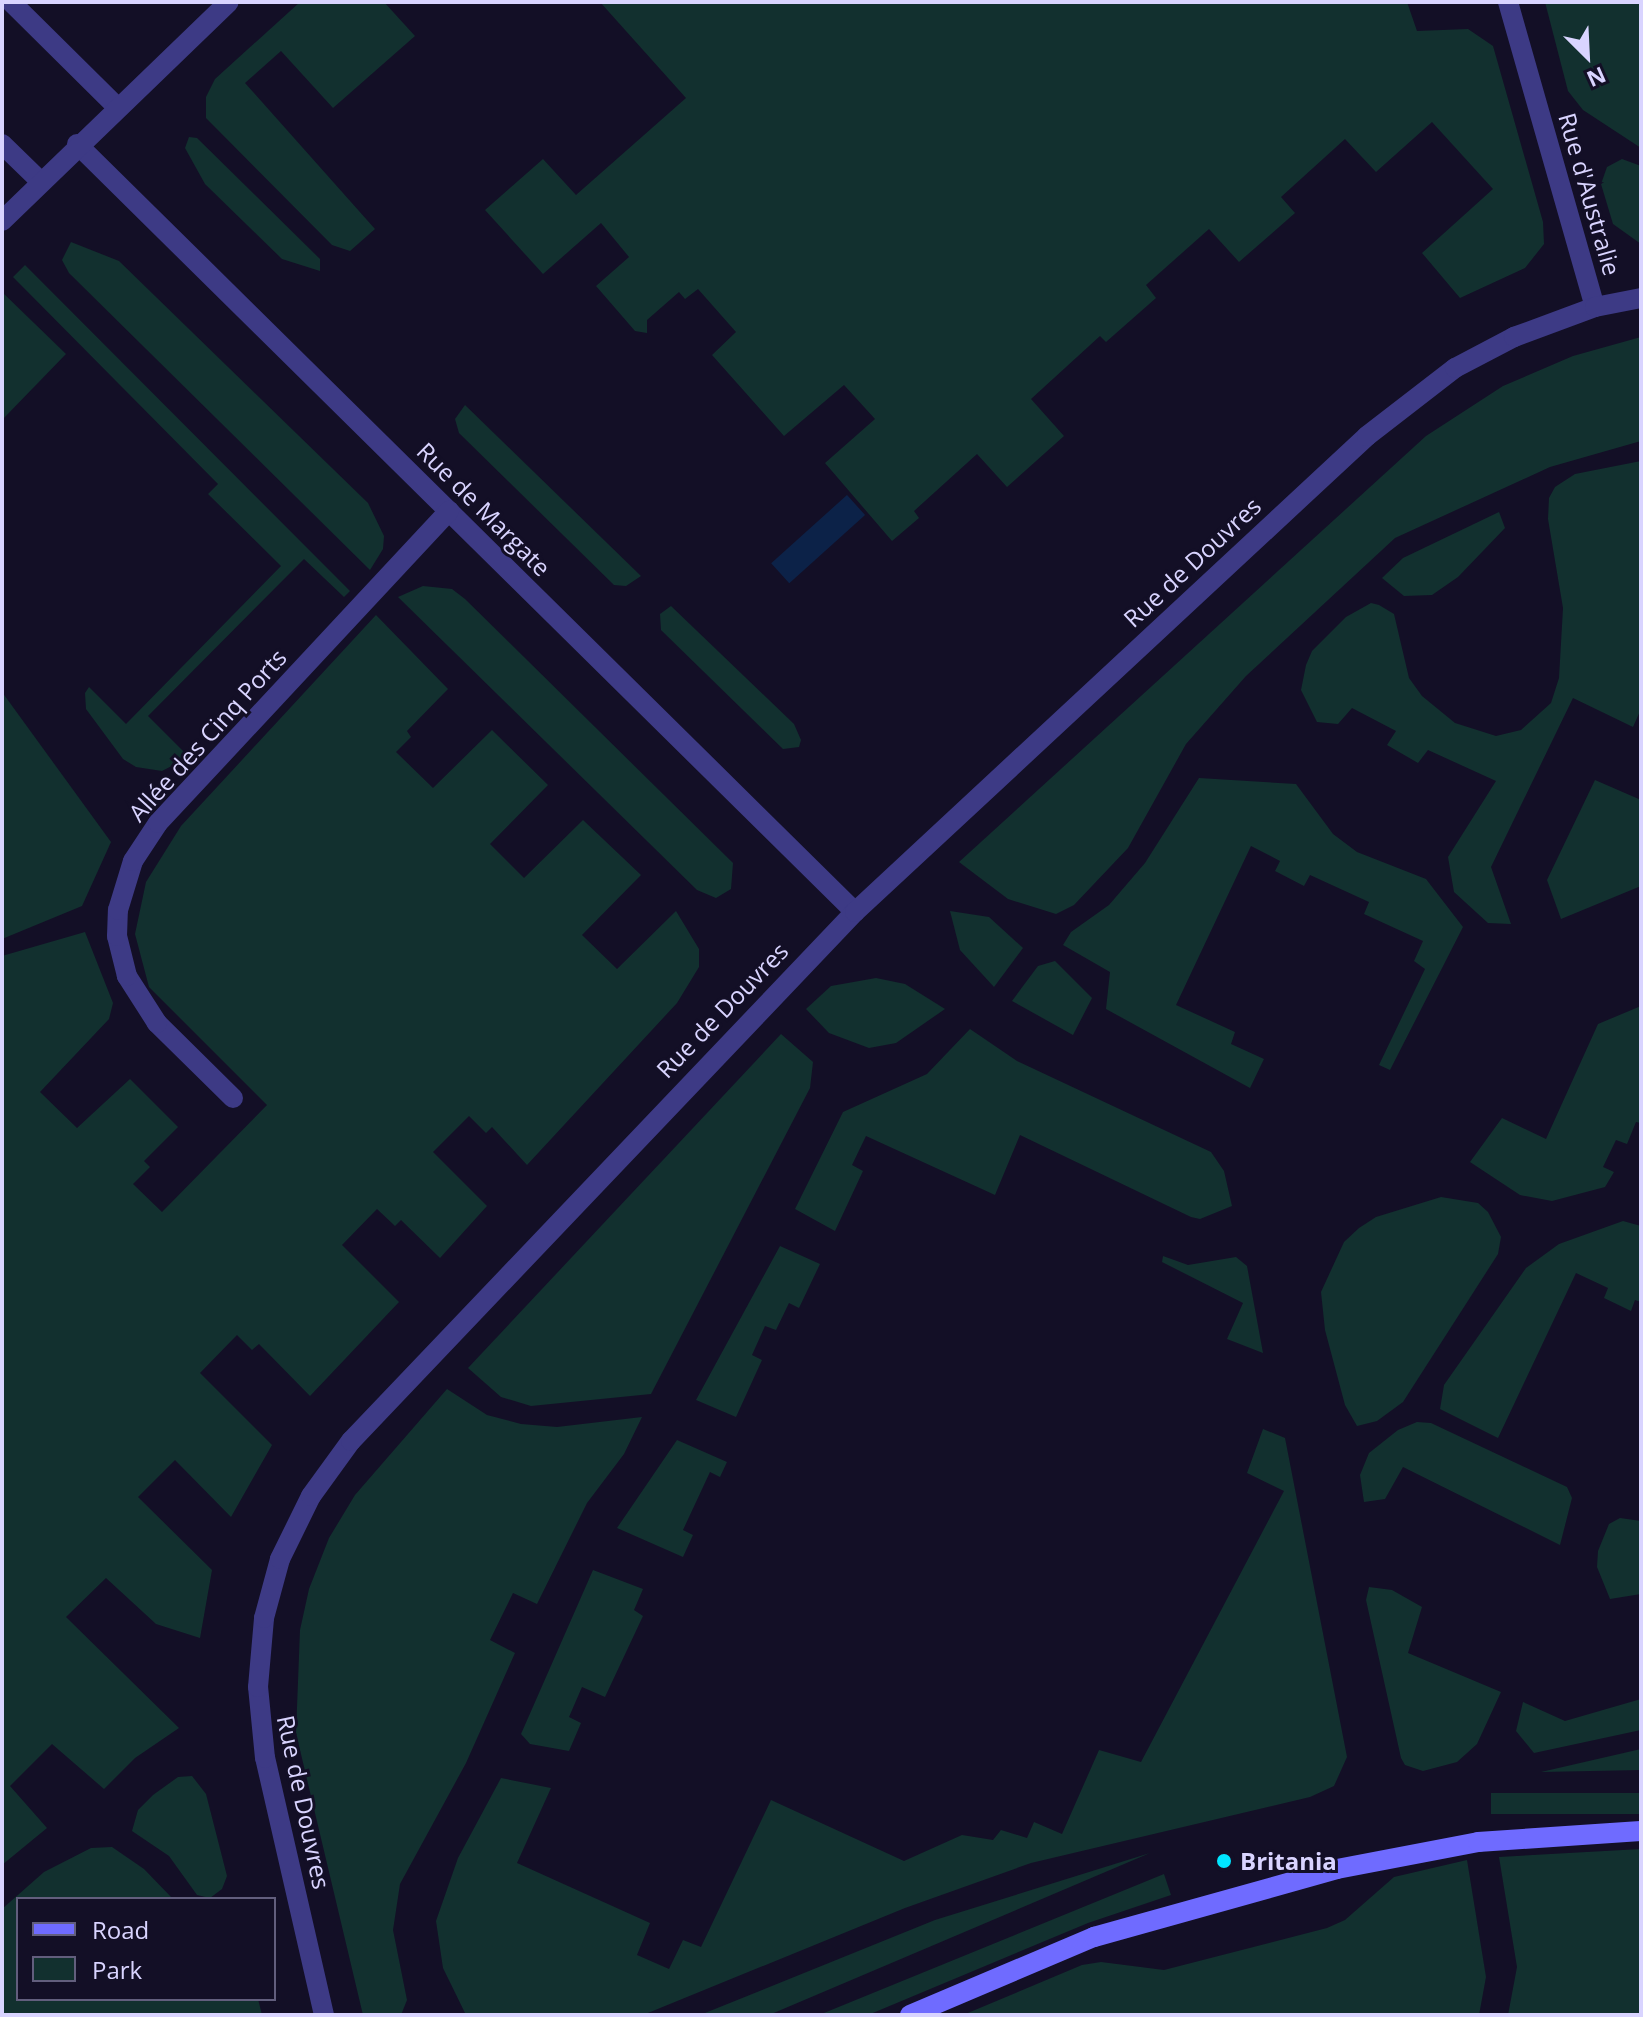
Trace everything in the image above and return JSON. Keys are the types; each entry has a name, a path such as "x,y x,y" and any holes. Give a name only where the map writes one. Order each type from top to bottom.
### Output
{"street":[{"path":"11,2 116,106"},
{"path":"2,221 116,106 229,2"},
{"name":"Rue d'Australie","path":"1508,2 1595,307"},
{"path":"2,144 40,181"},
{"name":"Rue de Margate","path":"77,144 855,912"},
{"name":"Rue de Douvres","path":"324,2015 259,1720 264,1618 294,1528 326,1474 380,1408 855,912 1367,436 1455,368 1514,337 1595,307 1641,298"},
{"name":"Allée des Cinq Ports","path":"233,1098 157,1023 127,976 117,936 118,910 133,861 158,823 449,511"},
{"path":"910,2015 1094,1937 1337,1869 1478,1842 1641,1831"}],"green space":[{"path":"300,2 384,2 415,36 333,108 281,51 245,83 375,229 350,251 332,245 206,118 206,97 215,79"},
{"path":"600,2 1407,2 1417,31 1468,29 1493,46 1543,222 1544,244 1525,268 1460,298 1422,253 1493,189 1432,122 1376,172 1345,139 1281,197 1295,213 1239,262 1209,229 1146,285 1156,298 1106,342 1100,336 1031,399 1064,436 1007,487 977,454 914,511 919,518 892,541 825,463 875,419 844,385 784,436 712,355 736,332 698,289 685,299 679,292 647,320 647,333 635,331 596,286 629,257 601,223 543,274 485,210 543,159 576,195 686,98"},
{"path":"1545,2 1641,2 1641,148 1583,110 1568,91"},
{"path":"189,137 197,138 320,259 320,271 282,259 205,184 185,148"},
{"path":"1622,159 1641,166 1641,244 1613,224 1601,184 1607,167"},
{"path":"71,242 119,261 368,503 384,536 383,549 370,570 69,273 62,260"},
{"path":"25,265 350,591 344,597 304,559 148,716 189,757 162,771 136,767 123,759 86,709 85,693 89,687 126,724 281,566 208,494 218,484 13,277"},
{"path":"2,292 66,354 2,420"},
{"path":"1641,337 1641,441 1550,467 1395,538 1246,676 1186,744 1128,848 1074,905 1056,914 1008,899 959,862 1426,436 1503,386 1573,356"},
{"path":"465,405 641,576 626,586 614,585 459,433 455,419"},
{"path":"1641,461 1641,709 1633,727 1573,698 1491,867 1511,924 1488,923 1454,892 1448,857 1496,781 1428,750 1418,763 1387,745 1396,731 1352,708 1338,724 1317,722 1301,690 1306,665 1312,651 1346,617 1371,603 1379,605 1394,614 1409,678 1422,696 1455,723 1496,736 1521,730 1551,703 1559,678 1563,608 1548,519 1549,498 1555,487 1575,474"},
{"path":"1499,512 1505,528 1458,577 1432,595 1404,596 1382,578 1403,558"},
{"path":"423,586 452,589 465,599 733,863 731,889 716,898 697,890 398,597"},
{"path":"671,606 794,724 801,740 799,747 783,749 661,630 660,614"},
{"path":"376,615 448,689 407,731 411,737 396,752 433,788 492,730 548,785 490,844 524,878 583,820 641,875 582,935 617,969 676,911 699,949 699,967 677,1003 527,1165 492,1127 486,1133 469,1116 433,1152 487,1206 440,1258 401,1220 395,1226 377,1209 342,1245 399,1302 310,1396 259,1344 252,1350 237,1335 200,1373 272,1445 231,1517 175,1460 138,1497 212,1570 200,1638 156,1624 106,1578 66,1617 179,1728 135,1758 104,1789 52,1744 10,1786 47,1828 2,1865 2,956 85,932 113,1003 109,1019 40,1092 77,1128 130,1079 178,1127 144,1161 150,1167 133,1184 162,1212 267,1105 149,987 135,934 146,882 181,826"},
{"path":"2,692 111,842 82,906 2,939"},
{"path":"1199,778 1296,784 1333,834 1357,852 1426,879 1463,927 1390,1070 1379,1065 1425,969 1414,961 1423,941 1364,914 1369,902 1310,875 1304,886 1275,871 1280,861 1251,846 1176,1005 1235,1032 1231,1044 1264,1059 1250,1088 1106,1009 1110,972 1063,945 1071,932 1109,905 1145,863"},
{"path":"1595,780 1641,800 1641,886 1561,919 1547,880"},
{"path":"950,911 989,917 1023,948 994,987 960,950"},
{"path":"1055,961 1092,998 1073,1035 1012,1001 1038,966"},
{"path":"876,978 905,984 945,1009 896,1043 869,1048 829,1033 806,1009 831,986"},
{"path":"1641,1006 1641,1123 1636,1122 1627,1144 1616,1140 1603,1167 1614,1172 1605,1187 1552,1201 1520,1195 1470,1162 1502,1118 1546,1139 1598,1024"},
{"path":"970,1029 1017,1061 1211,1152 1224,1171 1232,1206 1200,1219 1191,1217 1020,1135 995,1195 866,1136 852,1165 863,1171 835,1231 795,1209 843,1112 927,1074"},
{"path":"781,1034 813,1062 810,1088 651,1394 531,1406 501,1397 468,1368"},
{"path":"1441,1197 1478,1203 1488,1212 1501,1237 1498,1254 1403,1402 1377,1421 1357,1426 1345,1405 1325,1330 1321,1292 1344,1242 1359,1228 1376,1217"},
{"path":"1623,1221 1641,1226 1641,1302 1635,1300 1631,1311 1604,1298 1608,1288 1576,1273 1498,1438 1440,1409 1444,1385 1526,1268 1559,1244"},
{"path":"780,1246 820,1264 799,1308 789,1303 776,1330 765,1326 752,1355 762,1360 736,1417 696,1400"},
{"path":"1163,1256 1188,1265 1236,1257 1247,1266 1263,1353 1227,1339 1243,1303 1162,1262"},
{"path":"447,1389 487,1415 521,1424 557,1427 642,1417 624,1454 587,1503 537,1604 513,1593 490,1640 515,1653 466,1763 400,1884 393,1930 407,2000 401,2015 363,2015 296,1733 300,1630 309,1589 329,1538 355,1495"},
{"path":"1417,1422 1431,1423 1567,1487 1572,1498 1560,1545 1403,1467 1385,1499 1364,1502 1360,1475 1369,1453 1398,1430"},
{"path":"1263,1429 1285,1438 1347,1757 1334,1786 1310,1797 1031,1863 905,1908 643,2015 466,2015 443,1968 436,1921 458,1858 501,1778 551,1788 517,1863 650,1923 637,1955 669,1969 683,1940 701,1947 771,1800 904,1861 962,1835 993,1840 1001,1830 1027,1838 1034,1822 1062,1834 1099,1750 1141,1762 1284,1491 1247,1473"},
{"path":"677,1440 727,1462 720,1477 710,1472 683,1530 693,1535 683,1557 617,1528"},
{"path":"1620,1518 1641,1521 1641,1594 1610,1599 1597,1567 1598,1551 1609,1524"},
{"path":"593,1570 643,1589 634,1610 643,1616 605,1697 582,1687 569,1717 581,1723 569,1751 530,1744 521,1734"},
{"path":"1369,1587 1392,1590 1422,1607 1408,1653 1501,1692 1477,1744 1457,1762 1423,1771 1405,1765 1401,1758 1366,1600"},
{"path":"1641,1699 1641,1730 1534,1753 1516,1731 1523,1702 1565,1721"},
{"path":"1641,1749 1641,1770 1541,1772"},
{"path":"192,1776 206,1794 227,1876 222,1889 211,1897 197,1895 169,1856 132,1831 138,1810 178,1777"},
{"path":"1491,1793 1641,1793 1641,1814 1491,1814"},
{"path":"112,1847 144,1869 171,1897 16,1897 16,2001 258,2001 262,2015 2,2015 2,1909 44,1872 91,1848"},
{"path":"1641,1849 1641,2015 1508,2015 1517,1967 1499,1857"},
{"path":"1150,1853 769,2015 700,2015 935,1920"},
{"path":"1467,1860 1486,1977 1479,2015 963,2015 1082,1965 1101,1962 1164,1970 1327,1928 1345,1920 1394,1877"},
{"path":"1164,1874 1171,1895 1088,1923 868,2015 819,2015"}],"water":[{"path":"847,495 865,515 789,583 771,563"}],"place":[{"name":"Britania","path":"1224,1861"}]}
